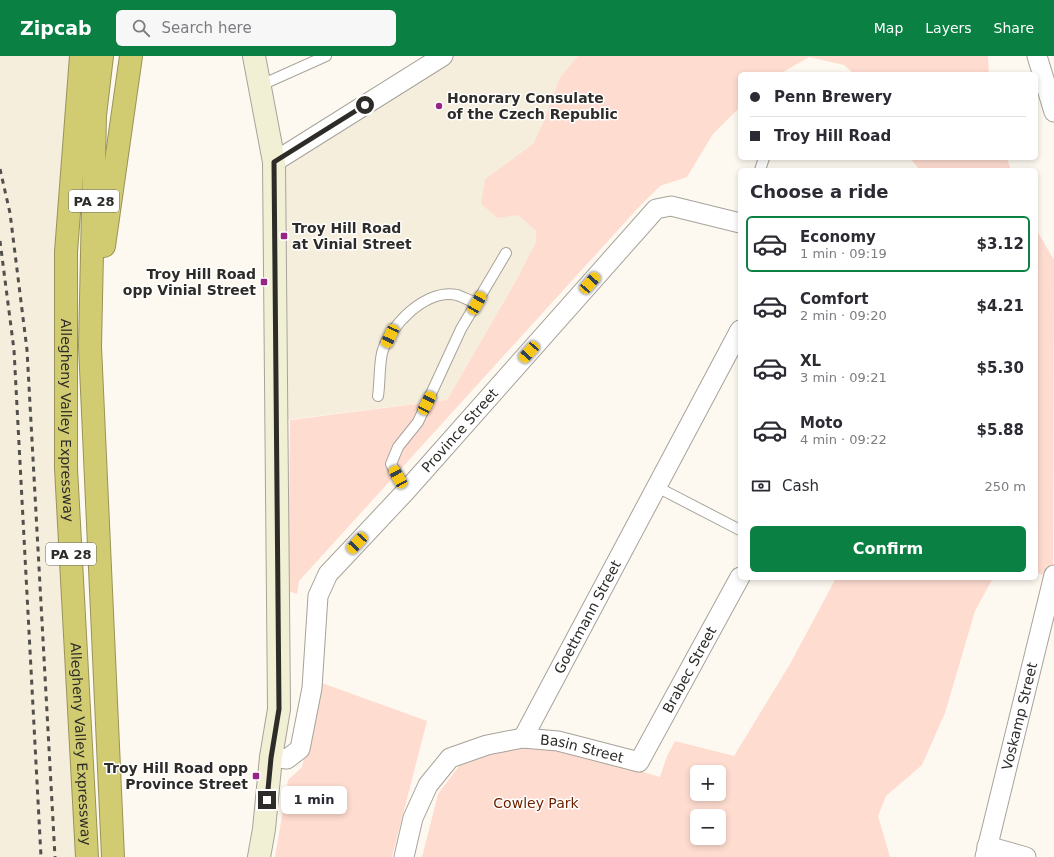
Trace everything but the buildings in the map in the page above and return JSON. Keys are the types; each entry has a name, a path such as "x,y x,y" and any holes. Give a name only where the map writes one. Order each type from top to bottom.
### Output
{"highway":[{"path":"70,56 73,143"},
{"name":"Allegheny Valley Expressway","path":"80,56 66,252 66,468 87,857"},
{"name":"Allegheny Valley Expressway","path":"102,56 95,116 90,346 113,857"},
{"path":"90,346 131,56"}],"street":[{"path":"254,56 274,162 279,709 271,758 264,829 259,857"},
{"path":"274,162 443,56"},
{"path":"1037,56 1054,112"},
{"name":"Province Street","path":"271,758 287,760 300,750 312,688 318,596 328,574 406,491 656,209 671,206 738,223"},
{"name":"Goettmann Street","path":"523,738 738,334"},
{"name":"Voskamp Street","path":"986,852 1054,575"},
{"name":"Brabec Street","path":"639,762 738,580"},
{"path":"404,857 413,818 428,785 450,758 487,745 523,738"},
{"name":"Basin Street","path":"523,738 558,741 639,762"},
{"path":"986,852 1026,857"}],"lane":[{"path":"259,86 326,56"},
{"path":"406,491 391,464 398,448 418,422 462,329 506,253"},
{"path":"378,396 382,353 390,336 411,310 424,301 440,296 456,295 477,303"},
{"path":"657,487 738,529"}],"shaded area":[{"path":"0,56 81,56 66,252 87,857 0,857"},
{"path":"443,56 578,56 560,77 543,123 533,144 507,163 498,218 518,214 536,231 536,242 517,279 447,400 276,421 274,162"}],"green space":[{"path":"578,56 988,56 989,72 852,72 844,65 809,57 783,72 738,72 738,109 713,134 687,177 660,186 638,208 299,581 297,594 288,591 290,420 447,400 517,279 536,242 536,231 518,215 498,218 481,204 485,179 533,144 543,123 560,77"},
{"path":"912,160 1008,160 1010,168 918,168"},
{"path":"1038,232 1054,260 1053,578 1038,574"},
{"name":"Cowley Park","path":"835,580 992,580 975,611 945,713 922,765 886,796 878,816 890,857 422,857 438,794 462,762 516,747 560,747 660,777 667,756 675,741 734,756 790,664"},
{"path":"322,683 427,721 392,857 275,857 288,780 302,767"}],"railway":[{"path":"0,169 10,213 27,350 55,857"},
{"path":"0,241 14,350 41,857"}],"place":[{"name":"Honorary Consulate of the Czech Republic","path":"439,106"},
{"name":"Troy Hill Road at Vinial Street","path":"284,236"},
{"name":"Troy Hill Road opp Vinial Street","path":"264,282"},
{"name":"Troy Hill Road opp Province Street","path":"256,776"}],"route":[{"path":"267,800 271,758 279,709 274,162 365,105"}]}
